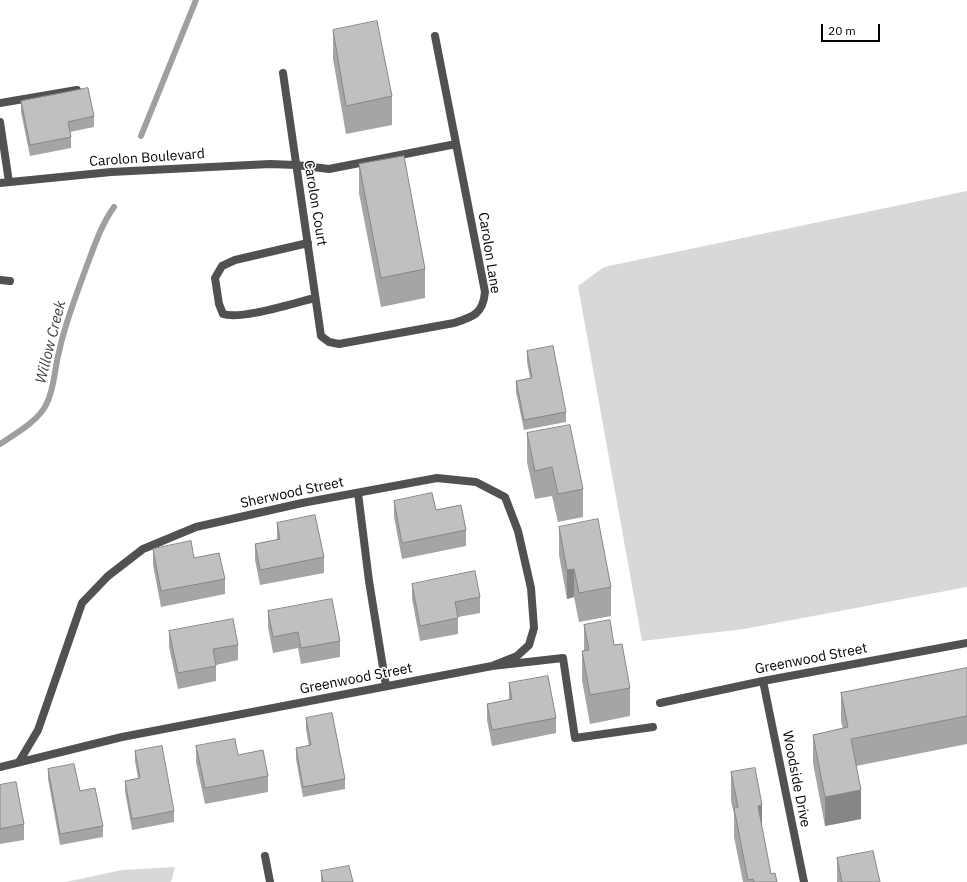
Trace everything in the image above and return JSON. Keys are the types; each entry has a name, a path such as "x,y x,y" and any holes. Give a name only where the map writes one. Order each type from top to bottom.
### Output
{"street":[{"name":"Carolon Lane","path":"321,336 329,342 339,344 454,323 468,319 480,310 484,302 484,292 435,36"},
{"name":"Carolon Court","path":"283,73 321,336"},
{"path":"0,103 77,90"},
{"path":"0,122 9,182"},
{"name":"Carolon Boulevard","path":"0,183 169,168 270,164 328,168 456,144"},
{"path":"308,243 234,260 222,266 216,278 216,284 219,304 223,314 229,316 242,315 315,298"},
{"path":"0,280 10,281"},
{"name":"Sherwood Street","path":"19,762 38,730 82,603 108,576 143,549 196,527 302,503 437,478 476,482 505,497 518,531 531,588 534,628 529,645 518,656 492,666"},
{"path":"358,493 369,581 386,686"},
{"name":"Greenwood Street","path":"660,703 763,681 967,643"},
{"name":"Greenwood Street","path":"0,766 122,737 386,686 492,666 563,658 576,738 653,727"},
{"name":"Woodside Drive","path":"763,681 804,882"},
{"path":"265,856 270,882"}],"shaded area":[{"path":"967,191 967,587 744,629 642,641 578,286 604,267"},
{"path":"175,867 171,882 66,882 122,870"}],"building":[{"path":"377,21 392,96 346,106 333,30"},
{"path":"88,88 94,116 68,122 71,137 30,145 21,101"},
{"path":"404,156 425,269 381,278 359,164"},
{"path":"553,346 566,412 524,420 516,381 532,378 527,351"},
{"path":"570,425 583,489 558,494 552,467 535,471 527,433"},
{"path":"432,493 436,510 461,505 466,530 402,543 394,501"},
{"path":"315,515 324,557 260,570 255,544 280,539 277,523"},
{"path":"598,519 611,587 579,593 574,569 567,570 559,527"},
{"path":"191,541 194,558 219,553 225,579 161,591 153,549"},
{"path":"475,571 480,597 455,602 458,618 420,626 412,584"},
{"path":"332,599 340,641 301,648 298,632 273,637 268,611"},
{"path":"233,619 238,645 213,649 216,666 178,673 169,631"},
{"path":"610,620 614,645 622,644 630,688 590,695 582,651 589,650 584,625"},
{"path":"967,668 967,716 851,739 861,790 825,797 813,735 848,727 841,693"},
{"path":"548,676 556,718 492,730 487,704 512,699 509,683"},
{"path":"332,713 345,779 303,787 296,748 311,745 306,718"},
{"path":"235,739 238,755 263,750 268,776 205,788 196,746"},
{"path":"162,746 174,811 132,819 125,781 140,778 135,751"},
{"path":"74,764 80,791 95,788 103,826 60,834 48,769"},
{"path":"755,768 762,805 758,806 771,874 775,873 777,882 754,882 753,879 748,880 734,808 738,807 731,772"},
{"path":"16,782 24,824 0,829 0,785"},
{"path":"873,851 880,882 842,882 837,858"},
{"path":"349,866 353,882 323,882 321,871"}],"waterway":[{"name":"Willow Creek","path":"141,136 196,0"},
{"name":"Willow Creek","path":"0,444 32,422 42,411 49,399 61,341 71,310 98,236 114,207"}]}
